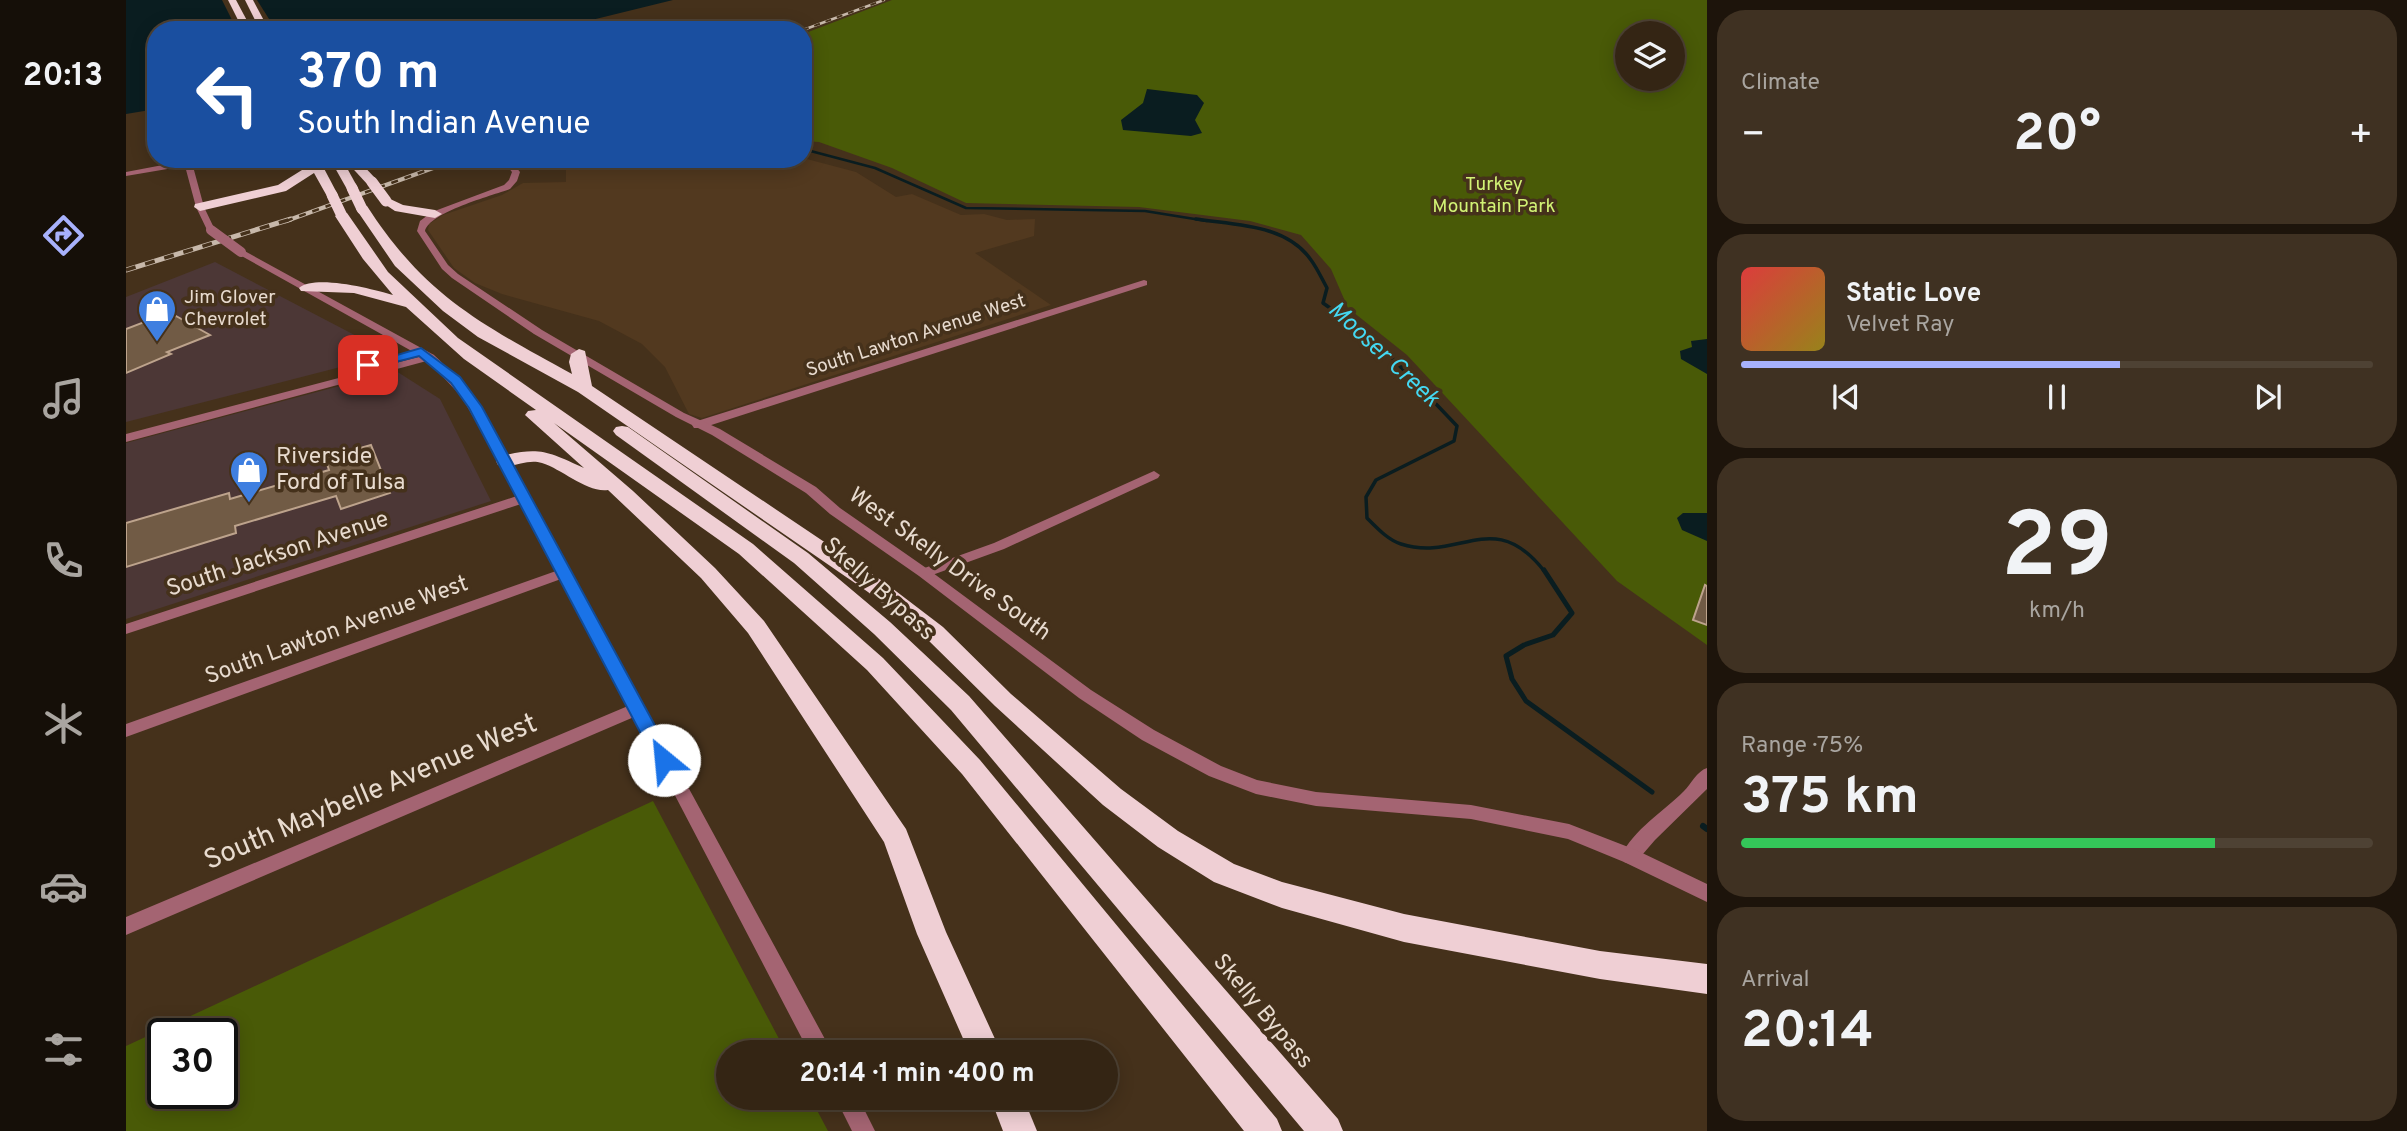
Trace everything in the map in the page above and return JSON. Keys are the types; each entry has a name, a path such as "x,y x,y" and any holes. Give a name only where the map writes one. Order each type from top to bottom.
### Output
{"highway":[{"path":"232,0 243,21"},
{"path":"248,0 260,21"},
{"path":"200,207 275,190 291,183 309,168"},
{"path":"318,168 342,216 370,261 437,330 470,356 746,549 875,664 971,767 1265,1131"},
{"name":"Skelly Bypass","path":"341,168 362,209 398,262 473,326 801,558 882,628 960,703 1326,1131"},
{"path":"359,168 386,201 400,208 435,214"},
{"path":"306,288 355,289 414,305"},
{"path":"473,326 584,388 876,587 935,633 1061,754 1112,797 1168,839 1224,873 1282,895 1404,928 1600,965 1707,979"},
{"path":"579,354 577,362 584,388"},
{"path":"470,356 626,495 708,573 756,628 896,836 932,934 980,1040"},
{"path":"505,461 528,455 545,457 626,495"}],"street":[{"path":"126,174 154,168"},
{"path":"189,168 200,207 211,230 241,252 426,354 456,380 469,397 815,1040"},
{"path":"435,214 507,187 516,177 513,168"},
{"name":"West Skelly Drive South","path":"435,214 423,223 421,231 445,267 538,332 698,425 716,432 811,490 835,511 924,573 1103,707 1215,771 1256,787 1316,799 1471,812 1569,832 1630,856 1707,893"},
{"name":"South Lawton Avenue West","path":"698,425 1144,283"},
{"path":"126,429 426,354"},
{"path":"126,438 290,390"},
{"path":"924,573 999,546 1154,475"},
{"name":"South Jackson Avenue","path":"126,629 523,499"},
{"name":"South Lawton Avenue West","path":"126,731 564,573"},
{"name":"South Maybelle Avenue West","path":"126,926 637,709"},
{"path":"1630,856 1643,837 1695,793 1707,775"},
{"path":"853,1110 864,1131"}],"shaded area":[{"path":"126,0 673,0 588,21 147,21 147,110 126,114"},
{"path":"1147,89 1197,95 1204,103 1195,120 1202,133 1191,136 1123,130 1121,120 1143,103"},
{"path":"812,160 856,172 896,197 912,194 961,215 984,214 1007,220 1035,219 1034,236 975,253 1051,305 702,418 689,414 665,367 642,344 599,321 502,294 475,283 454,268 428,230 429,224 443,215 502,195 523,183 566,182 566,168 812,168"},
{"path":"215,262 391,354 126,422 126,297"},
{"path":"1707,339 1707,374 1681,359 1680,351 1692,347 1691,341"},
{"path":"396,371 440,399 491,501 126,619 126,443"},
{"path":"1683,513 1707,513 1707,541 1682,530 1677,518"}],"green space":[{"name":"Turkey Mountain Park","path":"892,0 1707,0 1707,645 1617,581 1407,355 1348,308 1331,269 1301,235 1250,221 1139,207 966,203 892,168 812,142 812,31"},
{"path":"653,801 780,1040 716,1040 716,1110 817,1110 828,1131 126,1131 126,1046 147,1036 147,1109 238,1109 238,1018 186,1018"}],"pier":[{"path":"222,0 257,0 270,21 232,21"}],"building":[{"name":"Jim Glover Chevrolet","path":"165,314 171,318 176,316 210,335 167,352 171,354 126,373 126,329"},
{"name":"Riverside Ford of Tulsa","path":"371,445 390,493 341,509 336,496 235,526 236,533 126,567 126,523 229,493 230,499 329,470 325,458"},
{"path":"1705,585 1707,586 1707,625 1693,620"}],"waterway":[{"name":"Mooser Creek","path":"812,151 875,168 966,208 1145,211 1207,221"},
{"name":"Mooser Creek","path":"1196,219 1259,228 1288,239 1300,248 1313,263 1327,288 1323,303 1375,340 1457,426 1454,441 1376,480 1366,497 1367,518 1392,540 1422,548 1476,540 1509,542 1526,552 1545,572"},
{"name":"Mooser Creek","path":"1544,570 1572,613 1553,635 1524,645 1506,656 1512,679 1526,701 1652,792"},
{"name":"Mooser Creek","path":"1703,826 1707,829"}],"railway":[{"path":"812,27 884,0"},
{"path":"286,221 433,168"},
{"path":"126,270 291,219"}],"place":[{"name":"Jim Glover Chevrolet","path":"157,343"},
{"name":"Riverside Ford of Tulsa","path":"249,504"}],"route":[{"path":"368,365 421,351 456,380 496,444 664,760"}]}
